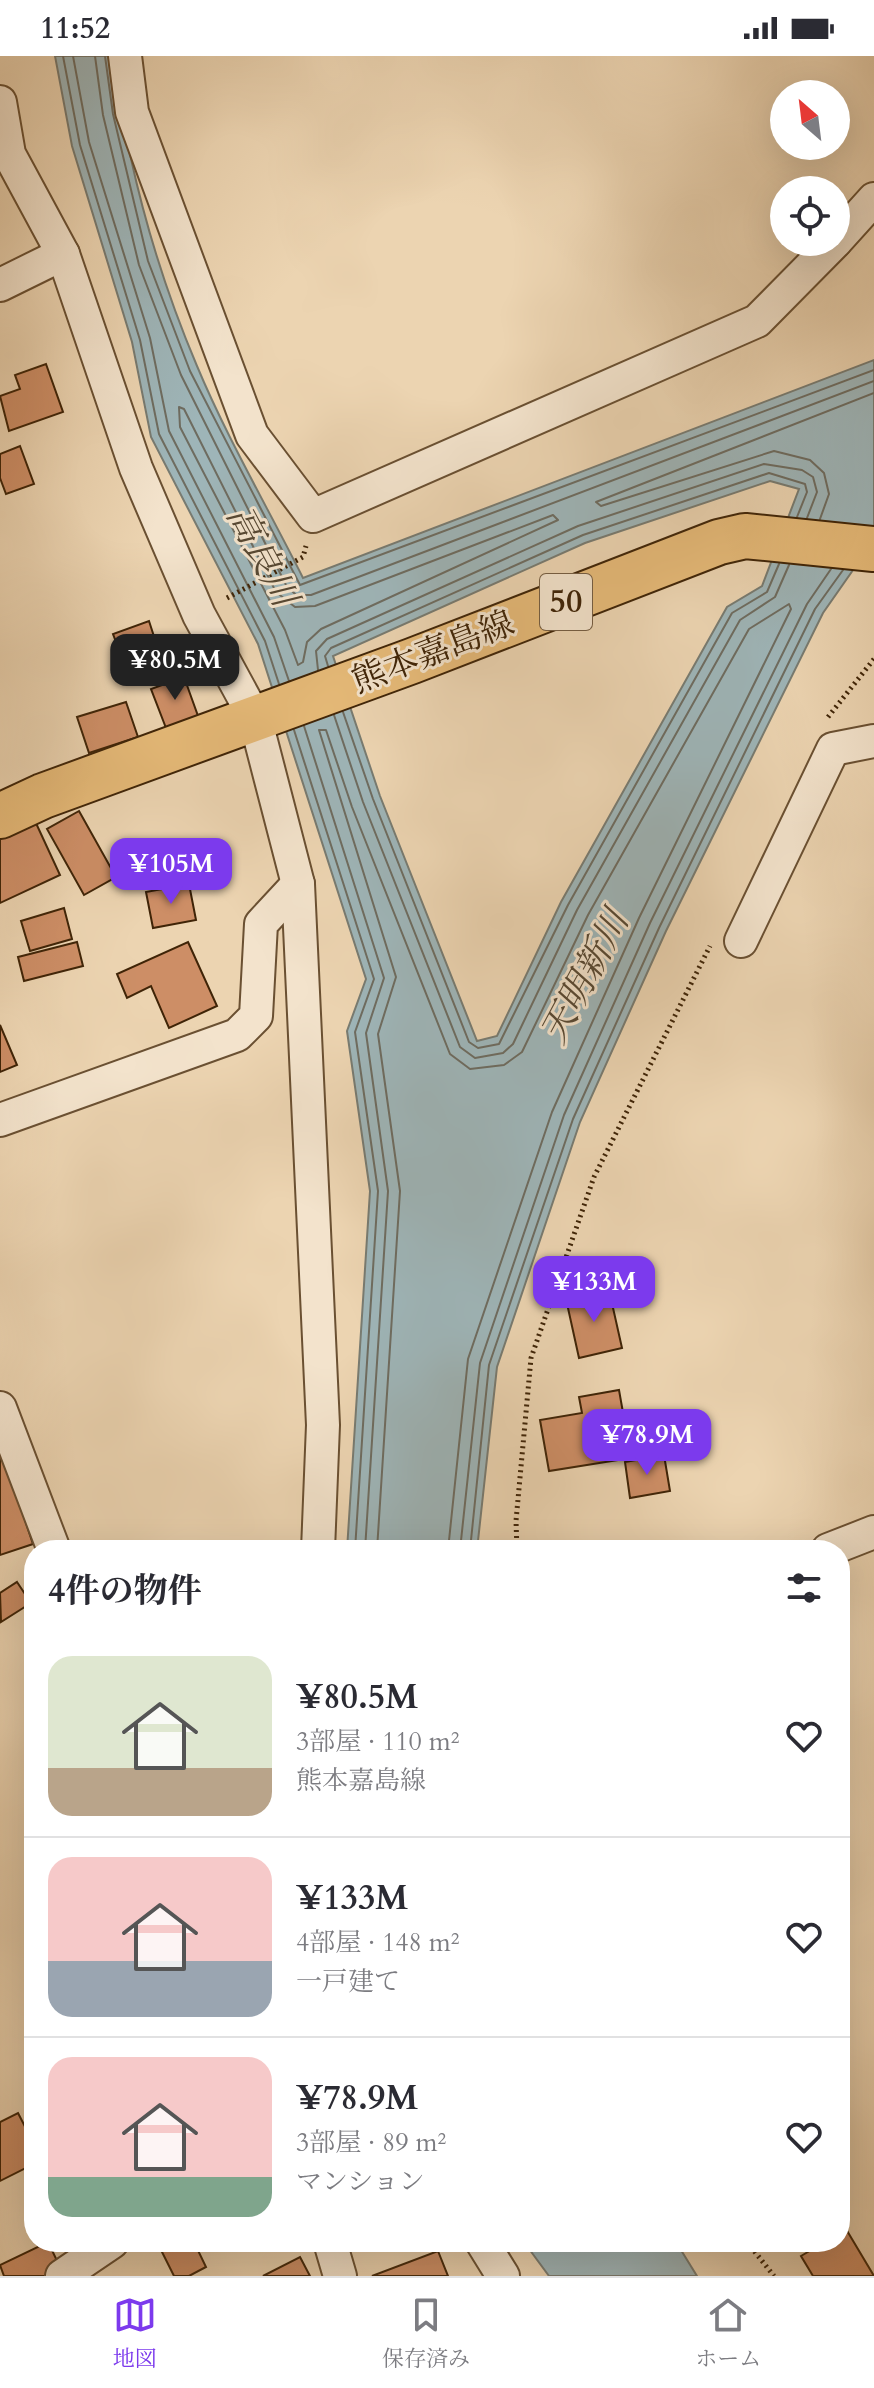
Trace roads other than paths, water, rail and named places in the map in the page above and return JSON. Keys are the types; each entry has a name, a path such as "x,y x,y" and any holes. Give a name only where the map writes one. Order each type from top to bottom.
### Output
{"main road":[{"name":"熊本嘉島線","path":"0,816 43,796 412,661 719,542 745,536 874,549"}],"street":[{"path":"125,56 132,112 252,435 313,516 757,321 822,256"},
{"path":"0,102 9,154 63,254 136,468 199,615 260,716 298,884 323,1425 318,1540"},
{"path":"850,226 874,199"},
{"path":"0,285 63,254"},
{"path":"727,940 833,749 874,741"},
{"path":"0,1120 237,1035 256,1016 261,924 298,884"},
{"path":"0,1408 50,1540"},
{"path":"850,1541 874,1532"},
{"path":"62,2276 97,2252"},
{"path":"333,2252 340,2276"},
{"path":"488,2252 503,2276"}],"water":[{"path":"55,56 113,56 126,135 144,214 168,291 221,420 303,578 874,360 874,540 823,613 666,931 580,1122 497,1367 478,1540 348,1540 370,1191 347,1031 366,979 258,644 151,437 132,342 72,146","holes":["770,481 799,489 762,586 727,607 561,902 497,1036 477,1041 380,796 333,656 585,543"]},
{"path":"531,2252 682,2252 697,2276 549,2276"}],"water label":[{"name":"高良川","path":"262,556"},
{"name":"天明新川","path":"585,977"}]}
